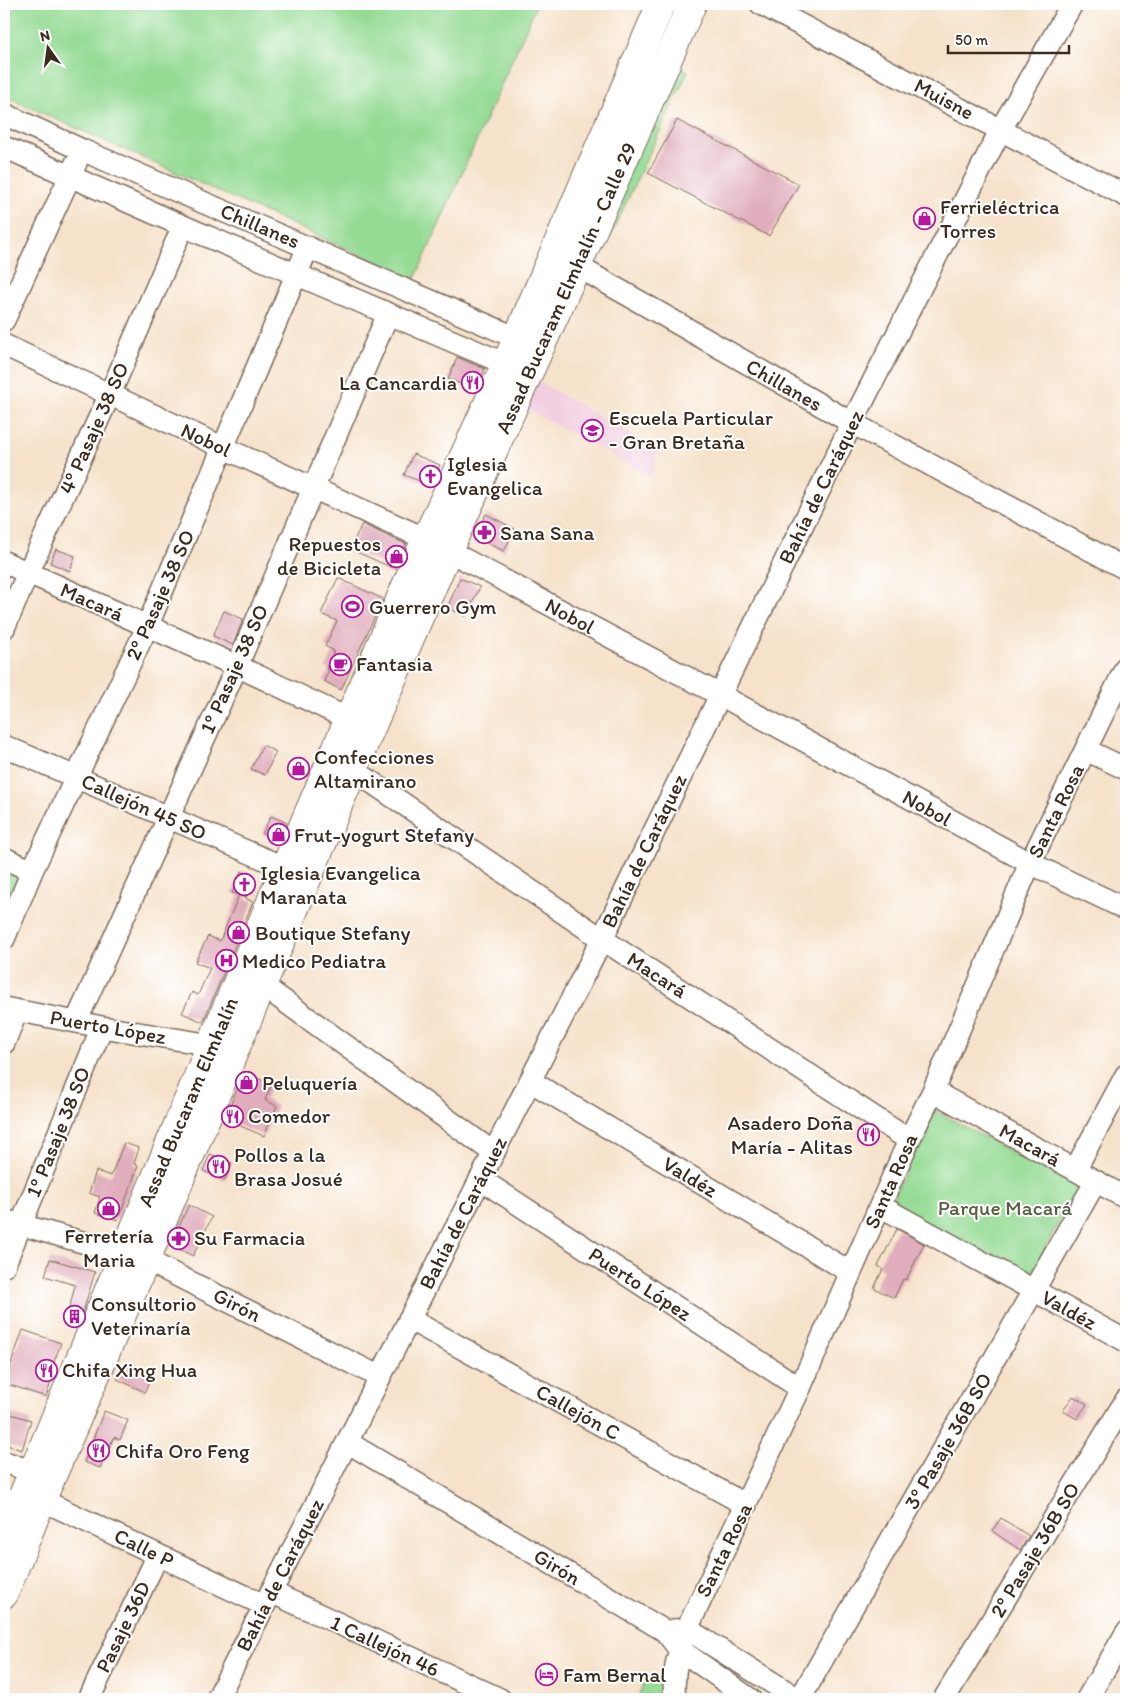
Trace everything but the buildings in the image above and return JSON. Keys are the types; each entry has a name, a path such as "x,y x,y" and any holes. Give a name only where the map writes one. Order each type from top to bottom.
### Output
{"main road":[{"name":"Assad Bucaram Elmhalín","path":"4,1541 38,1485 135,1256 212,1045 285,868 344,763 437,545 506,364 661,4"},
{"name":"Assad Bucaram Elmhalín - Calle 29","path":"437,545 576,266 692,4"},
{"path":"135,1256 262,985 344,763"},
{"path":"4,1594 38,1485"}],"street":[{"name":"Muisne","path":"762,4 1126,196"},
{"name":"Bahía de Caráquez","path":"217,1699 602,939 852,424 1001,129 1072,4"},
{"name":"Chillanes","path":"4,114 82,150 517,338"},
{"name":"Chillanes","path":"4,147 506,364"},
{"path":"4,320 82,150"},
{"name":"4º Pasaje 38 SO","path":"4,628 184,226"},
{"name":"2º Pasaje 38 SO","path":"4,939 32,872 147,626 308,247"},
{"name":"Chillanes","path":"576,266 852,424 1126,569"},
{"name":"1º Pasaje 38 SO","path":"76,1022 167,817 237,666 388,314"},
{"name":"Nobol","path":"4,345 312,489 437,545 720,695 1030,864 1126,909"},
{"name":"Macará","path":"4,562 237,666 360,724"},
{"name":"Santa Rosa","path":"675,1699 674,1690 679,1649 686,1629 800,1388 909,1140 933,1091 1030,864 1126,667"},
{"name":"Callejón 45 SO","path":"4,746 285,868"},
{"path":"1086,750 1126,769"},
{"name":"Macará","path":"344,763 602,939 909,1140"},
{"path":"4,858 32,872"},
{"path":"262,985 494,1153"},
{"path":"4,1043 10,1009"},
{"name":"Puerto López","path":"10,1009 102,1027 212,1045"},
{"name":"1º Pasaje 38 SO","path":"4,1266 12,1222 102,1027"},
{"path":"1075,1170 1126,1075"},
{"name":"Valdéz","path":"530,1081 850,1272"},
{"name":"Macará","path":"933,1091 1126,1198"},
{"name":"Puerto López","path":"480,1179 800,1388"},
{"name":"3º Pasaje 36B SO","path":"799,1699 1096,1181"},
{"name":"Valdéz","path":"880,1206 1126,1341"},
{"name":"Girón","path":"12,1222 135,1256 380,1377"},
{"name":"Callejón C","path":"409,1319 746,1505"},
{"name":"2º Pasaje 36B SO","path":"944,1699 1126,1400"},
{"name":"Girón","path":"347,1442 665,1631 679,1649 750,1699"},
{"name":"Calle P","path":"4,1462 38,1485 158,1555 268,1599"},
{"name":"Pasaje 36D","path":"89,1699 158,1555"},
{"name":"1 Callejón 46","path":"268,1599 500,1699"},
{"path":"665,1631 686,1629 799,1699"},
{"path":"1087,1699 1126,1633"}],"shaded area":[{"name":"Escuela Particular - Gran Bretaña","path":"536,380 659,450 651,476 526,409"}],"green space":[{"path":"4,4 537,4 415,279 4,96"},
{"path":"672,65 688,71 610,237 597,230"},
{"path":"4,869 19,876 4,916"},
{"name":"Parque Macará","path":"934,1110 1077,1187 1028,1281 890,1204"},
{"path":"645,1681 665,1682 665,1699 637,1699"}],"place":[{"name":"Ferrieléctrica Torres","path":"924,219"},
{"name":"La Cancardia","path":"473,383"},
{"name":"Escuela Particular - Gran Bretaña","path":"593,430"},
{"name":"Iglesia Evangelica","path":"431,476"},
{"name":"Sana Sana","path":"484,533"},
{"name":"Repuestos de Bicicleta","path":"397,556"},
{"name":"Guerrero Gym","path":"353,607"},
{"name":"Fantasia","path":"340,664"},
{"name":"Confecciones Altamirano","path":"298,769"},
{"name":"Frut-yogurt Stefany","path":"278,835"},
{"name":"Iglesia Evangelica Maranata","path":"244,885"},
{"name":"Boutique Stefany","path":"239,933"},
{"name":"Medico Pediatra","path":"226,961"},
{"name":"Peluquería","path":"246,1083"},
{"name":"Comedor","path":"232,1116"},
{"name":"Asadero Doña María - Alitas","path":"869,1135"},
{"name":"Pollos a la Brasa Josué","path":"218,1167"},
{"name":"Ferretería Maria","path":"109,1209"},
{"name":"Su Farmacia","path":"178,1238"},
{"name":"Consultorio Veterinaría","path":"75,1316"},
{"name":"Chifa Xing Hua","path":"46,1370"},
{"name":"Chifa Oro Feng","path":"99,1451"},
{"name":"Fam Bernal","path":"547,1675"}]}
